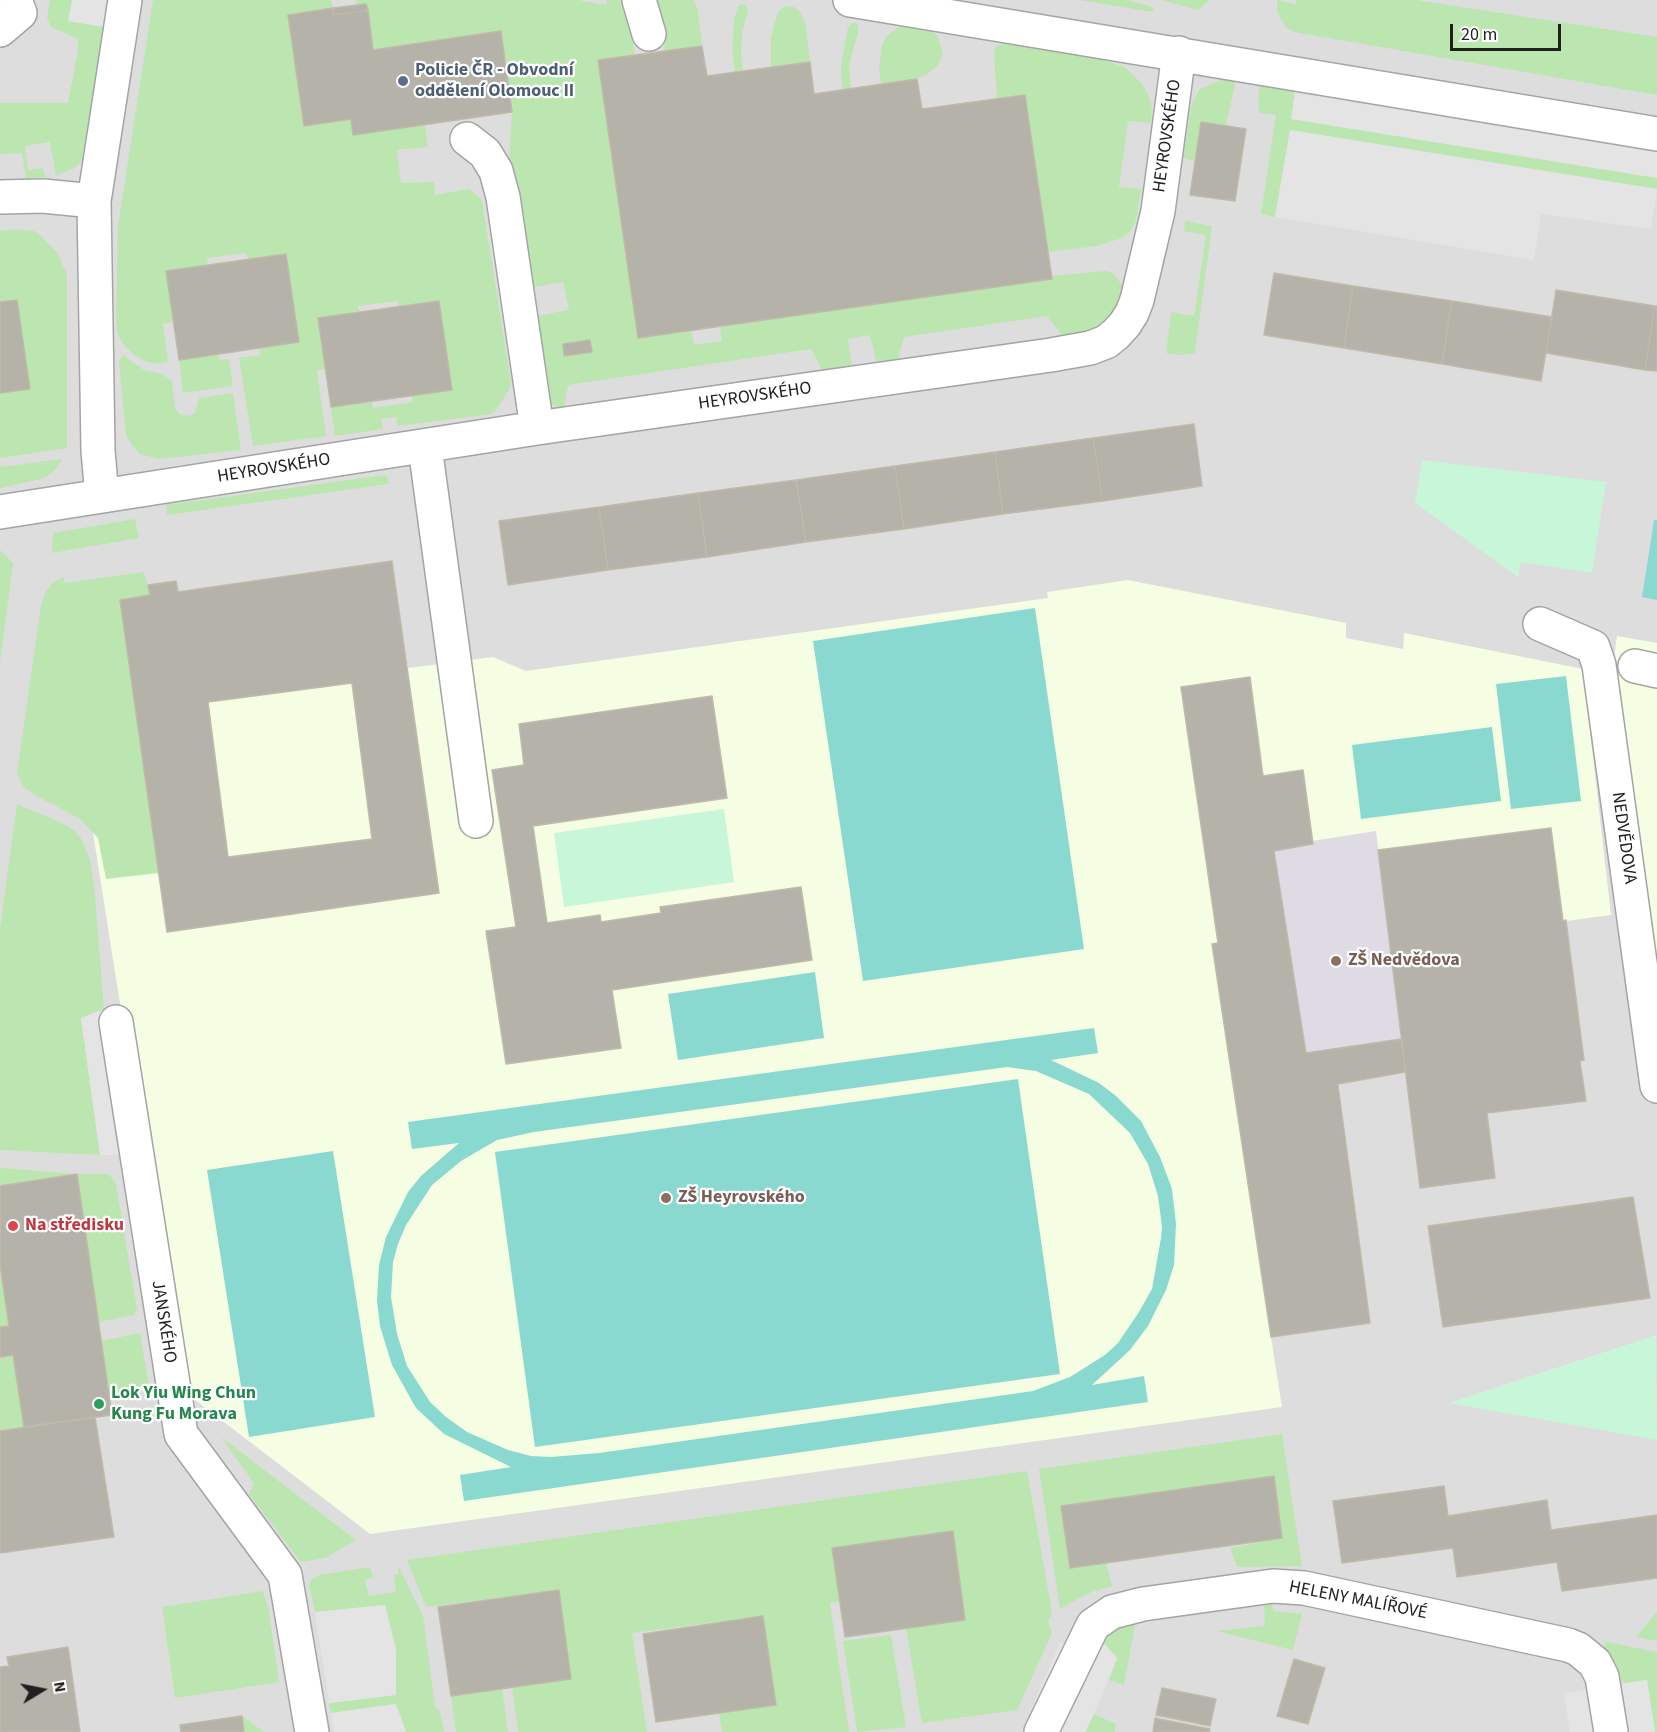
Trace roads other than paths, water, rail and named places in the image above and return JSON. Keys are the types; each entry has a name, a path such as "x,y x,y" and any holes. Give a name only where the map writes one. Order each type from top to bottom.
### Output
{"street":[{"path":"0,30 20,13 15,0"},
{"path":"102,496 98,451 94,201 125,0"},
{"path":"639,0 648,34"},
{"name":"HEYROVSKÉHO","path":"850,0 1657,134"},
{"name":"HEYROVSKÉHO","path":"0,512 537,428 1051,355 1090,348 1106,342 1125,324 1137,300 1158,211 1179,53"},
{"path":"467,140 485,153 496,171 503,197 537,428"},
{"path":"0,197 43,196 94,201"},
{"path":"425,447 476,821"},
{"name":"NEDVĚDOVA","path":"1540,624 1593,647 1599,665 1657,1086"},
{"name":"JANSKÉHO","path":"116,1022 181,1434 285,1575 312,1732"},
{"name":"HELENY MALÍŘOVÉ","path":"1041,1732 1093,1626 1112,1611 1126,1607 1273,1586 1304,1588 1578,1649 1595,1662 1602,1677 1611,1732"}],"place":[{"name":"Policie ČR - Obvodní oddělení Olomouc II","path":"403,81"},
{"name":"ZŠ Nedvědova","path":"1336,961"},
{"name":"ZŠ Heyrovského","path":"666,1198"},
{"name":"Na středisku","path":"13,1226"},
{"name":"Lok Yiu Wing Chun Kung Fu Morava","path":"99,1404"}]}
